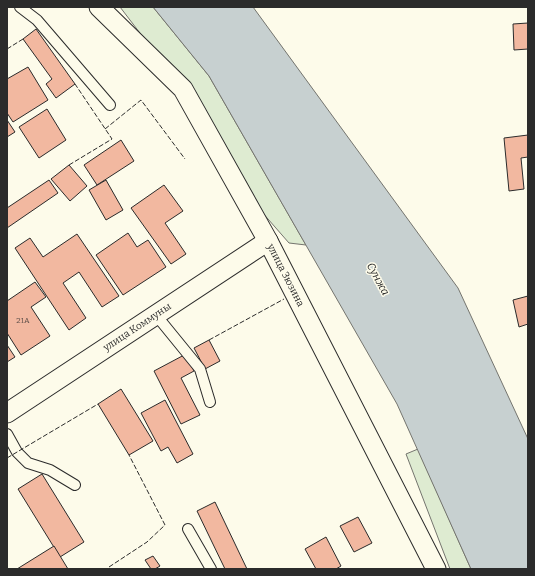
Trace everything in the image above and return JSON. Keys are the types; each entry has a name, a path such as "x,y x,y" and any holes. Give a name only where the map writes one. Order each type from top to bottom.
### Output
{"street":[{"name":"улица Зюзина","path":"100,7 182,89 268,241 436,569"},
{"name":"улица Коммуны","path":"7,413 268,241"}],"lane":[{"path":"20,7 38,20 110,105"},
{"path":"156,315 200,369 210,402"},
{"path":"7,434 17,452 28,463 50,470 74,485"},
{"path":"188,529 211,569"}],"green space":[{"path":"120,7 153,7 209,76 306,245 289,243 254,203 191,84 143,37"},
{"path":"418,449 471,569 450,569 406,454"}],"water":[{"name":"Сунжа","path":"153,7 253,7 458,288 528,439 528,569 471,569 397,404 209,76"}],"building":[{"path":"528,23 528,49 514,50 513,24"},
{"path":"36,29 75,84 56,98 46,84 52,79 23,39"},
{"path":"28,67 48,100 13,122 7,113 7,79"},
{"path":"47,109 66,140 39,158 19,127"},
{"path":"7,120 15,132 7,137"},
{"path":"528,135 528,157 521,158 524,189 509,191 504,138"},
{"path":"121,140 134,161 97,185 84,165"},
{"path":"69,165 87,186 70,201 51,179"},
{"path":"49,180 58,193 7,228 7,208"},
{"path":"106,180 123,210 106,220 89,190"},
{"path":"164,185 183,211 165,223 186,254 171,264 131,208"},
{"path":"128,233 137,247 148,240 166,267 123,295 96,255"},
{"path":"77,234 119,296 102,307 79,272 63,283 86,318 69,330 15,248 30,238 43,257"},
{"path":"35,282 46,297 31,307 50,336 21,355 7,333 7,301"},
{"path":"528,296 528,324 519,327 513,300"},
{"path":"209,340 220,361 205,369 194,348"},
{"path":"7,345 15,357 7,362"},
{"path":"186,354 194,371 181,378 200,415 181,424 154,371"},
{"path":"121,389 153,441 129,455 98,404"},
{"path":"165,400 193,454 177,463 168,447 161,451 141,413"},
{"path":"42,474 84,542 60,557 18,489"},
{"path":"215,502 247,569 225,569 197,511"},
{"path":"358,517 372,543 354,552 340,526"},
{"path":"326,537 341,566 336,569 316,569 305,549"},
{"path":"54,546 68,569 17,569"},
{"path":"153,556 160,566 155,569 151,569 145,560"}],"fence":[{"path":"7,49 23,39"},
{"path":"69,165 112,139 75,84"},
{"path":"105,129 141,100 185,159"},
{"path":"209,340 284,299"},
{"path":"7,458 98,404"},
{"path":"109,567 147,542 165,525 129,455"}]}
